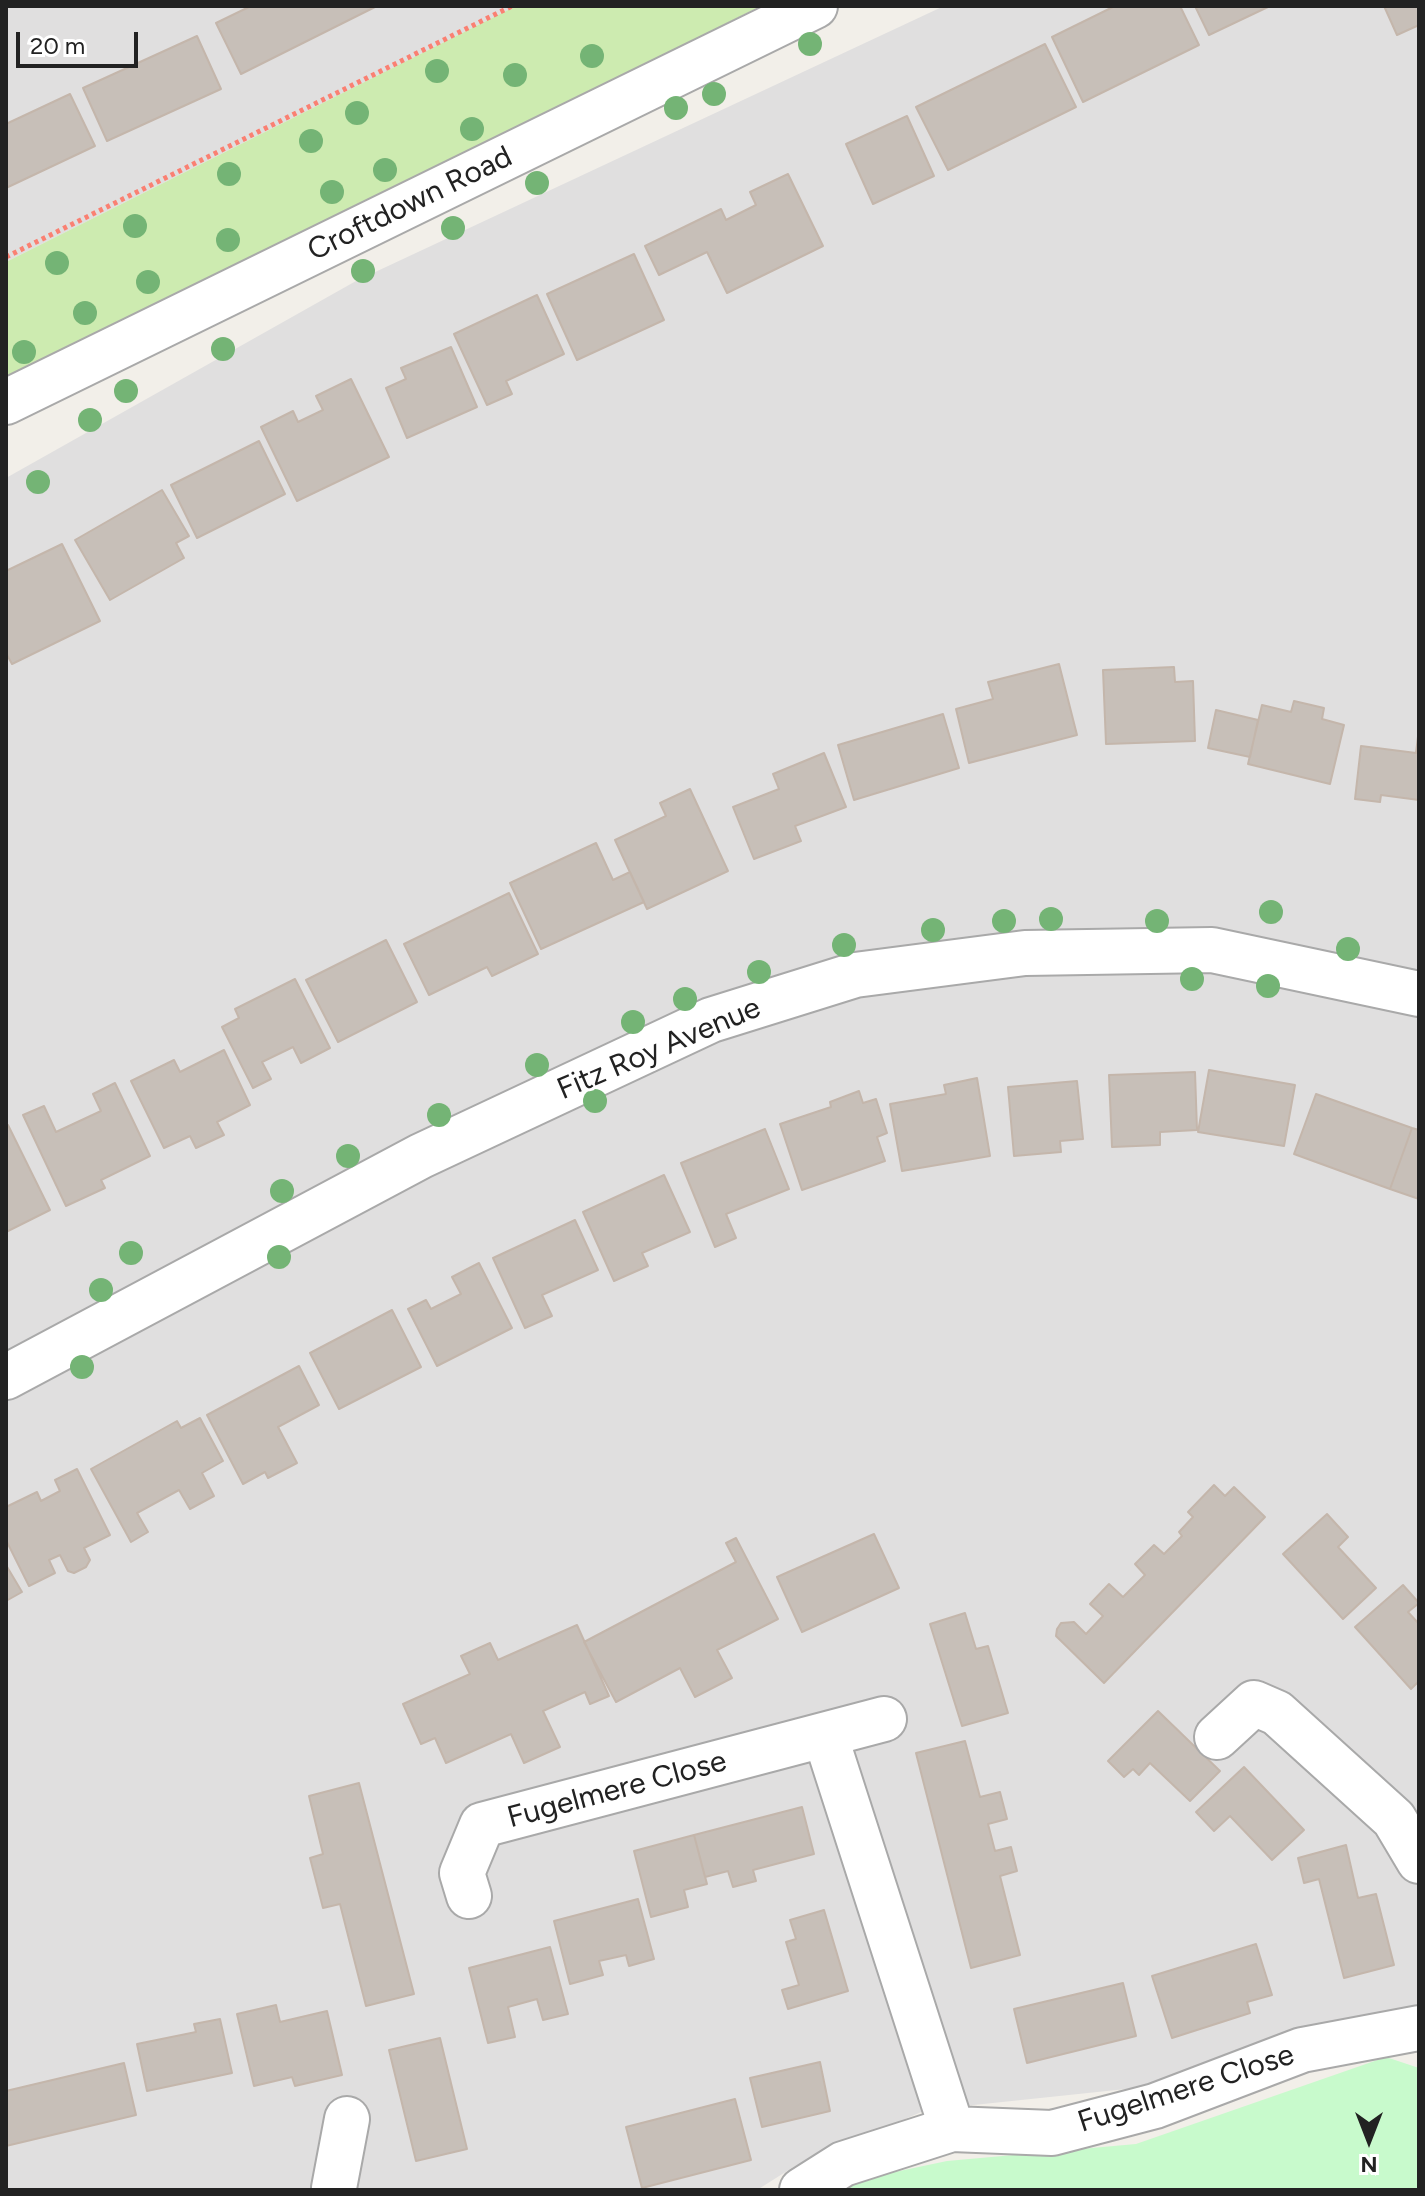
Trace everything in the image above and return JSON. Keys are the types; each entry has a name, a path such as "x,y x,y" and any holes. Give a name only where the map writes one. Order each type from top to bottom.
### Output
{"street":[{"name":"Croftdown Road","path":"6,402 815,6"},
{"name":"Fitz Roy Avenue","path":"6,1377 421,1156 711,1020 855,975 1025,953 1212,950 1419,994"},
{"path":"1217,1737 1254,1703 1277,1713 1394,1819 1419,1861"},
{"name":"Fugelmere Close","path":"469,1896 462,1873 482,1825 884,1719"},
{"path":"825,1735 952,2129"},
{"name":"Fugelmere Close","path":"802,2190 843,2164 952,2129 1052,2133 1155,2106 1302,2050 1419,2028"},
{"path":"327,2189 347,2119"}],"path":[{"path":"6,257 512,6"}],"shaded area":[{"path":"6,6 516,6 6,262"},
{"path":"944,6 1419,6 1419,2015 1145,2087 926,2110 795,2166 757,2190 6,2190 6,478 356,281"}],"green space":[{"path":"516,6 761,6 6,381 6,262"},
{"path":"1386,2057 1419,2068 1419,2190 843,2190 852,2181 947,2161 1136,2144"}],"building":[{"path":"251,6 377,6 241,74 216,23"},
{"path":"1115,6 1180,6 1199,45 1083,102 1052,37"},
{"path":"1195,6 1270,6 1209,35"},
{"path":"1384,6 1419,6 1419,25 1397,35"},
{"path":"197,36 221,89 107,141 83,88"},
{"path":"1045,44 1076,107 948,170 916,107"},
{"path":"70,94 95,146 6,188 6,124"},
{"path":"907,116 934,176 873,204 846,144"},
{"path":"788,174 823,246 727,293 707,252 659,275 645,246 721,209 726,220 756,205 750,192"},
{"path":"634,254 664,320 577,360 547,294"},
{"path":"537,295 564,354 506,381 512,394 487,405 454,334"},
{"path":"451,347 477,407 407,438 386,388 406,379 401,368"},
{"path":"351,379 389,457 297,501 261,427 293,411 298,422 323,410 316,396"},
{"path":"259,441 285,494 197,538 171,485"},
{"path":"162,490 189,536 176,543 184,558 110,600 75,540"},
{"path":"62,544 100,621 12,664 6,653 6,571"},
{"path":"1059,664 1077,735 969,763 956,709 993,699 988,682"},
{"path":"1174,667 1175,682 1193,681 1195,741 1106,744 1103,670"},
{"path":"1294,701 1324,708 1322,719 1344,725 1330,784 1248,764 1262,705 1291,712"},
{"path":"1216,710 1258,720 1250,757 1208,748"},
{"path":"943,714 959,768 854,800 838,745"},
{"path":"1419,728 1419,800 1381,795 1380,802 1355,799 1361,746 1416,753"},
{"path":"824,753 846,807 795,826 801,841 754,859 733,807 779,789 773,774"},
{"path":"690,789 728,871 647,909 615,840 666,816 660,803"},
{"path":"596,843 613,880 630,872 644,902 541,949 510,883"},
{"path":"509,893 538,954 492,976 487,967 429,995 404,944"},
{"path":"386,940 417,1002 338,1042 306,980"},
{"path":"295,979 330,1048 301,1063 293,1047 262,1062 271,1079 253,1088 222,1027 239,1018 235,1009"},
{"path":"224,1050 250,1105 217,1122 224,1135 196,1148 190,1136 164,1148 131,1081 174,1060 180,1072"},
{"path":"1209,1070 1295,1085 1284,1146 1198,1132"},
{"path":"1195,1072 1197,1130 1160,1132 1160,1145 1112,1147 1109,1075"},
{"path":"977,1078 990,1156 902,1171 890,1104 946,1094 944,1085"},
{"path":"1077,1081 1083,1139 1060,1141 1061,1152 1014,1156 1008,1087"},
{"path":"115,1083 150,1156 101,1180 105,1188 66,1206 23,1115 44,1106 56,1132 101,1111 93,1094"},
{"path":"859,1091 863,1103 876,1099 887,1133 877,1137 885,1161 802,1190 780,1124 831,1107 830,1102"},
{"path":"1316,1094 1412,1128 1390,1189 1294,1154"},
{"path":"6,1126 50,1210 6,1232"},
{"path":"1412,1128 1419,1130 1419,1199 1390,1189"},
{"path":"765,1129 789,1189 726,1214 736,1238 715,1247 681,1163"},
{"path":"664,1175 690,1232 642,1253 648,1266 614,1281 583,1212"},
{"path":"575,1220 598,1270 542,1295 552,1316 525,1328 493,1258"},
{"path":"479,1263 512,1328 437,1366 408,1309 426,1300 431,1309 461,1294 452,1277"},
{"path":"392,1310 421,1367 339,1409 310,1353"},
{"path":"299,1366 319,1405 278,1427 297,1463 268,1478 265,1472 243,1484 207,1415"},
{"path":"200,1418 223,1461 202,1473 214,1496 190,1509 179,1490 137,1513 148,1532 131,1542 91,1469 177,1421 181,1428"},
{"path":"77,1469 110,1535 84,1548 90,1560 86,1567 74,1573 68,1571 60,1555 49,1560 55,1573 29,1586 6,1540 6,1507 37,1492 41,1501 60,1491 55,1480"},
{"path":"1214,1485 1225,1496 1234,1487 1265,1517 1104,1683 1056,1636 1057,1629 1061,1623 1074,1622 1086,1634 1103,1616 1090,1604 1109,1584 1123,1597 1145,1575 1135,1564 1154,1545 1164,1554 1182,1536 1179,1532 1193,1517 1188,1512"},
{"path":"1327,1514 1348,1537 1338,1547 1376,1588 1343,1619 1283,1554"},
{"path":"874,1534 899,1588 802,1632 777,1577"},
{"path":"736,1538 778,1619 717,1650 732,1678 695,1697 680,1668 616,1702 584,1642 736,1562 726,1543"},
{"path":"6,1565 22,1592 6,1601"},
{"path":"1403,1585 1419,1603 1408,1612 1419,1624 1419,1681 1411,1689 1355,1627"},
{"path":"965,1613 976,1649 988,1646 1008,1713 962,1726 930,1624"},
{"path":"577,1625 609,1696 590,1704 585,1692 543,1711 560,1747 524,1763 511,1734 446,1763 435,1738 421,1744 403,1704 470,1674 461,1656 490,1643 498,1660"},
{"path":"1158,1711 1220,1771 1190,1801 1150,1763 1139,1775 1133,1769 1124,1777 1108,1761"},
{"path":"965,1741 980,1797 1000,1792 1007,1819 988,1824 995,1851 1011,1847 1017,1871 1000,1876 1020,1955 971,1968 916,1753"},
{"path":"1244,1767 1304,1830 1272,1860 1230,1816 1214,1831 1196,1812"},
{"path":"359,1783 414,1994 366,2006 340,1904 323,1908 310,1858 323,1854 309,1796"},
{"path":"802,1807 814,1854 753,1870 756,1881 733,1887 728,1871 705,1877 694,1835"},
{"path":"694,1835 707,1884 684,1890 688,1907 651,1917 634,1851"},
{"path":"1346,1845 1358,1898 1376,1894 1394,1965 1344,1978 1319,1879 1304,1883 1298,1858"},
{"path":"638,1899 654,1959 629,1966 626,1955 599,1961 603,1975 570,1984 554,1921"},
{"path":"824,1910 848,1991 788,2009 782,1990 799,1985 786,1942 796,1939 790,1920"},
{"path":"1256,1944 1272,1995 1247,2002 1250,2013 1172,2038 1152,1976"},
{"path":"550,1947 568,2014 543,2020 537,1999 508,2007 515,2037 488,2043 469,1968"},
{"path":"1123,1983 1136,2036 1027,2063 1014,2009"},
{"path":"276,2005 280,2022 327,2011 342,2075 295,2086 292,2077 254,2086 237,2014"},
{"path":"220,2019 232,2073 147,2091 137,2044 196,2032 194,2024"},
{"path":"440,2038 467,2149 416,2161 389,2050"},
{"path":"820,2062 830,2111 762,2127 750,2078"},
{"path":"124,2063 136,2115 6,2146 6,2091"},
{"path":"735,2099 751,2160 642,2188 626,2127"}]}
